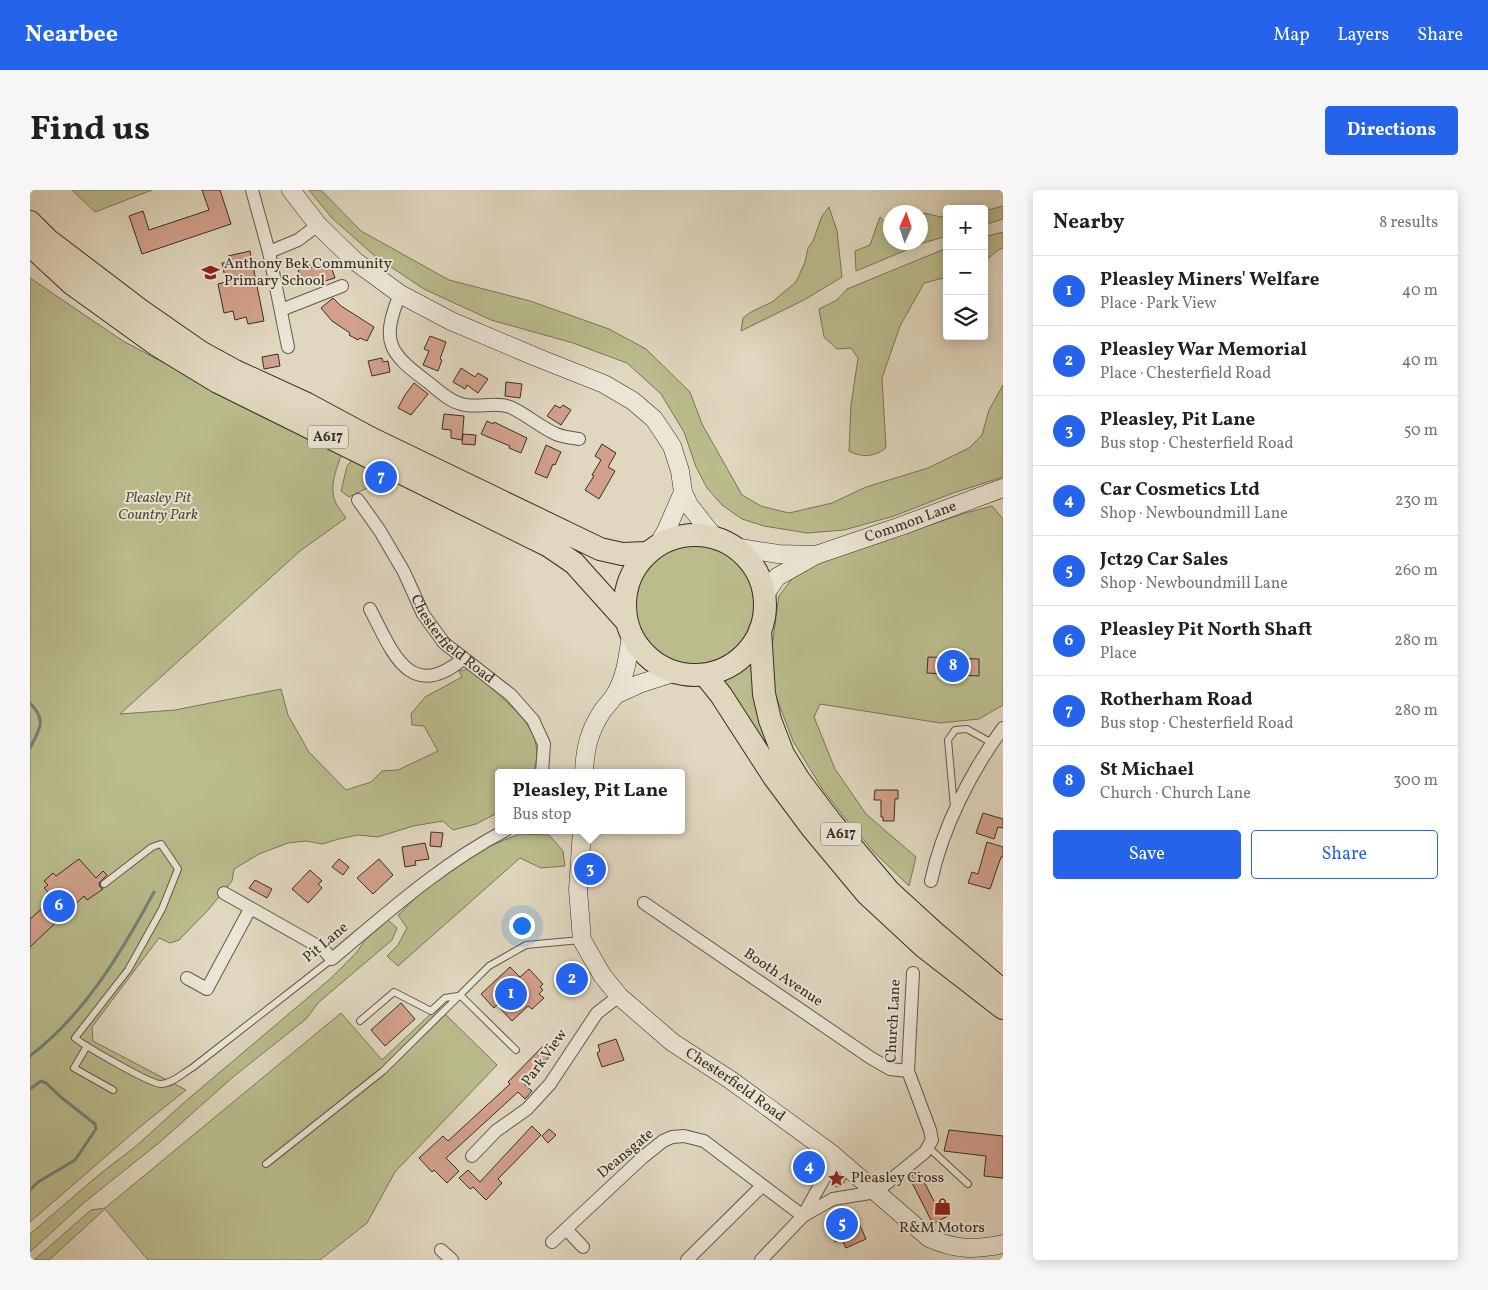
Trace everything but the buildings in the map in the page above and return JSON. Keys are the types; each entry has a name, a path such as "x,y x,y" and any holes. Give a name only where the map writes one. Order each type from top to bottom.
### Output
{"highway":[{"name":"A617","path":"30,222 48,240 140,310 202,353 235,371 307,404 370,438 600,549 622,554 652,550"},
{"name":"A617","path":"30,244 71,283 157,345 218,382 549,546 574,563 629,629"},
{"path":"689,535 714,537 734,547 752,563 761,580 764,596 763,622 756,639 741,658 728,667 705,675 688,675 664,668 646,655 629,629 624,604 626,588 630,577 636,566 652,550 667,540 689,535"},
{"name":"A617","path":"760,630 764,694 770,720 783,754 800,780 830,821 889,891 936,934 1003,990"},
{"name":"A617","path":"705,675 721,695 774,777 812,828 867,894 923,946 1003,1008"}],"main road":[{"path":"291,190 318,225 355,261 400,294 451,321 604,384 633,401 654,419 672,446 680,471 683,492 689,505 714,537"},
{"name":"Common Lane","path":"816,555 1003,488"},
{"path":"652,550 666,531 683,492"},
{"path":"734,547 778,554 816,555"},
{"path":"764,596 777,576 816,555"},
{"path":"584,769 590,732 603,710 615,695 626,670 629,629"},
{"path":"615,695 639,684 676,672"},
{"name":"Chesterfield Road","path":"582,834 578,890 582,940 602,975 619,996 672,1042 732,1082 832,1154 928,1238 947,1246 980,1248 1003,1244"}],"street":[{"path":"252,190 269,252 288,347"},
{"path":"269,252 298,240 318,225"},
{"path":"281,310 342,286"},
{"path":"400,294 390,318 389,329 392,346 403,363 452,401 469,406 498,404 510,407 557,434 579,439"},
{"name":"Chesterfield Road","path":"358,500 380,531 404,572 423,614 444,643 511,695 533,720 544,744 542,769"},
{"path":"370,609 401,664 414,674 434,675 452,668 463,659"},
{"path":"931,881 935,860 954,810 992,743 1003,728"},
{"name":"Pit Lane","path":"332,959 431,876 478,844 498,834"},
{"path":"224,893 323,949 332,959"},
{"name":"Booth Avenue","path":"644,903 871,1058 890,1069 908,1071"},
{"path":"187,978 207,989 250,909"},
{"name":"Church Lane","path":"913,973 908,1071 930,1130 932,1140 928,1147"},
{"name":"Park View","path":"480,1152 496,1131 527,1108 550,1084 597,1013 619,996"},
{"name":"Deansgate","path":"552,1242 643,1157 663,1141 672,1137 684,1136 704,1140 803,1216"},
{"path":"803,1216 833,1199 876,1192 925,1152 928,1147"},
{"path":"761,1260 803,1216 828,1169 832,1154"},
{"path":"687,1260 694,1243 762,1186"},
{"path":"566,1228 583,1247"},
{"path":"441,1250 452,1260"}],"lane":[{"path":"954,810 948,740 955,730 967,729 992,743"},
{"path":"104,884 152,847 161,844 178,869 162,910 128,970 75,1038 87,1046 74,1068 113,1090"},
{"path":"266,1164 382,1070 489,966 526,945 582,940"},
{"name":"Pit Lane","path":"87,1046 156,1084 168,1083 192,1068 332,959"},
{"path":"360,1021 394,992 431,1010 444,998 460,995"},
{"path":"460,995 516,1050"},
{"path":"928,1147 968,1184"}],"green space":[{"path":"72,190 152,190 95,212"},
{"path":"309,190 321,190 361,231 449,280 530,301 609,329 646,349 690,392 702,424 742,495 761,506 789,513 832,503 866,487 928,468 969,448 982,435 989,410 1003,385 1003,477 953,493 894,516 844,530 807,533 764,526 742,519 722,505 707,488 696,467 684,432 661,394 627,363 573,343 491,320 424,289 376,257 332,218"},
{"path":"1003,206 1003,219 988,224 988,210"},
{"path":"829,207 837,231 842,277 804,300 741,331 743,318 772,302 796,282 822,216"},
{"path":"928,214 943,217 943,237 928,242"},
{"path":"880,217 883,220 883,250 906,250 856,271 855,251 870,245"},
{"path":"1003,232 1003,248 988,259 988,250 988,236"},
{"path":"943,250 943,278 924,283 900,326 882,378 886,448 868,456 849,451 851,405 858,358 851,348 837,349 824,337 819,309 837,300 847,289"},
{"name":"Pleasley Pit Country Park","path":"30,278 123,341 217,391 342,453 334,477 333,495 346,518 300,551 120,714 175,710 281,689 288,715 309,752 346,790 371,782 382,771 398,770 438,751 424,726 412,725 411,714 425,697 462,677 459,671 470,669 519,714 533,735 537,752 534,769 495,769 495,814 476,824 453,830 443,821 413,826 378,837 358,835 322,844 306,841 288,843 259,854 234,869 232,881 209,909 179,940 170,943 159,938 92,1027 93,1041 186,1090 141,1126 30,1222"},
{"path":"352,460 366,466 375,475 369,487 349,497 341,491 347,466"},
{"path":"992,506 1003,519 1003,705 979,719 940,723 820,704 814,717 835,769 866,814 916,857 909,886 874,852 841,813 823,790 793,741 772,686 772,646 779,596 798,571 840,554"},
{"path":"694,544 706,545 717,549 727,554 736,562 744,571 749,581 753,592 753,616 749,627 744,637 736,646 727,654 717,659 706,663 694,664 682,663 671,659 661,654 652,646 644,637 639,627 635,616 634,604 635,592 639,581 644,571 652,562 661,554 671,549 682,545"},
{"path":"756,657 774,761 723,680 742,671"},
{"path":"519,834 549,835 563,851 565,866 541,868 520,858 398,966 387,956 398,945 407,928 398,915 432,882 478,851"},
{"path":"388,920 397,928 392,940 319,1002 306,1019 233,1077 160,1142 86,1201 30,1252 30,1234 101,1173 135,1147 187,1100 330,979 357,952 365,940"},
{"path":"438,1007 497,1065 395,1172 367,1223 320,1260 148,1260 105,1209 49,1260 34,1260 91,1210 105,1208 341,1013 382,1060"},
{"path":"840,1172 846,1179 842,1185 836,1187 831,1184 830,1180 832,1175"}],"waterway":[{"path":"30,703 39,715 40,720 39,730 30,748"},
{"path":"30,1056 50,1039 85,1002 115,960 154,892"},
{"path":"30,1089 41,1081 46,1083 95,1124 96,1129 75,1160 38,1182 30,1190"}],"place":[{"name":"Anthony Bek Community Primary School","path":"210,273"},
{"name":"Rotherham Road","path":"381,477"},
{"name":"St Michael","path":"953,666"},
{"name":"Pleasley, Pit Lane","path":"590,869"},
{"name":"Pleasley Pit North Shaft","path":"59,906"},
{"name":"Pleasley War Memorial","path":"572,979"},
{"name":"Pleasley Miners' Welfare","path":"511,994"},
{"name":"Car Cosmetics Ltd","path":"809,1167"},
{"name":"Pleasley Cross","path":"837,1178"},
{"name":"R&M Motors","path":"942,1207"},
{"name":"Jct29 Car Sales","path":"842,1224"}]}
